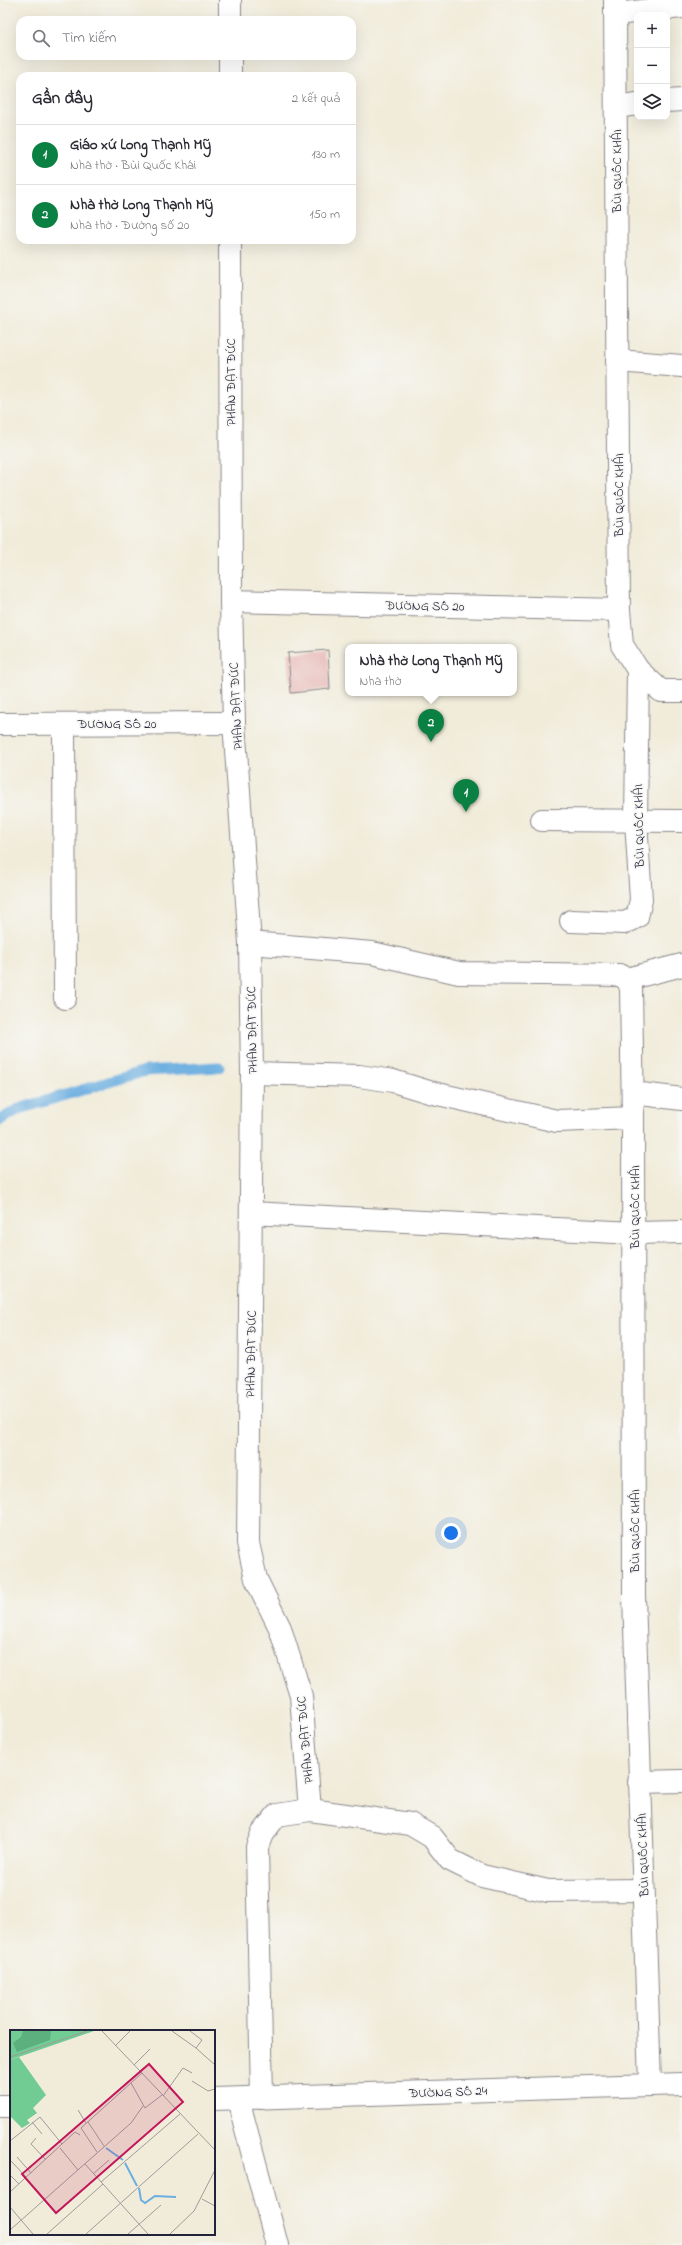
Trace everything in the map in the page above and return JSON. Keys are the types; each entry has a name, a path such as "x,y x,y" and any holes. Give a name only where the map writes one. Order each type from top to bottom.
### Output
{"street":[{"path":"230,0 230,16"},
{"path":"615,7 682,7"},
{"name":"BÙI QUỐC KHÁI","path":"571,921 626,923 637,917 641,900 636,821 638,670 622,645 619,610 615,7"},
{"path":"230,60 230,72"},
{"path":"670,101 682,100"},
{"path":"616,107 634,104"},
{"name":"PHAN ĐẠT ĐỨC","path":"230,244 231,601 234,722 250,943 252,1076 248,1542 256,1579 280,1628 301,1696 310,1810"},
{"path":"617,362 682,366"},
{"name":"ĐƯỜNG SỐ 20","path":"231,601 619,610"},
{"path":"638,670 662,691 682,691"},
{"name":"ĐƯỜNG SỐ 20","path":"0,724 234,722"},
{"path":"64,724 65,998"},
{"path":"542,820 682,821"},
{"path":"250,943 372,953 459,973 620,975 627,979 682,965"},
{"name":"BÙI QUỐC KHÁI","path":"627,979 631,988 634,1118 634,1596 650,2084"},
{"path":"252,1076 359,1076 393,1081 429,1092 557,1121 634,1118"},
{"path":"633,1093 682,1099"},
{"path":"251,1213 634,1233 682,1232"},
{"path":"640,1782 682,1781"},
{"path":"262,2098 257,1847 262,1834 277,1815 310,1810 410,1824 432,1837 450,1860 482,1876 548,1891 643,1890"},
{"name":"ĐƯỜNG SỐ 24","path":"215,2099 682,2084"},
{"path":"238,2098 277,2245"}],"building":[{"path":"328,650 330,689 291,693 288,653"}],"waterway":[{"path":"0,1120 19,1109 145,1071 219,1067"}],"place":[{"name":"Nhà thờ Long Thạnh Mỹ","path":"431,742"},
{"name":"Giáo xứ Long Thạnh Mỹ","path":"466,812"}]}
